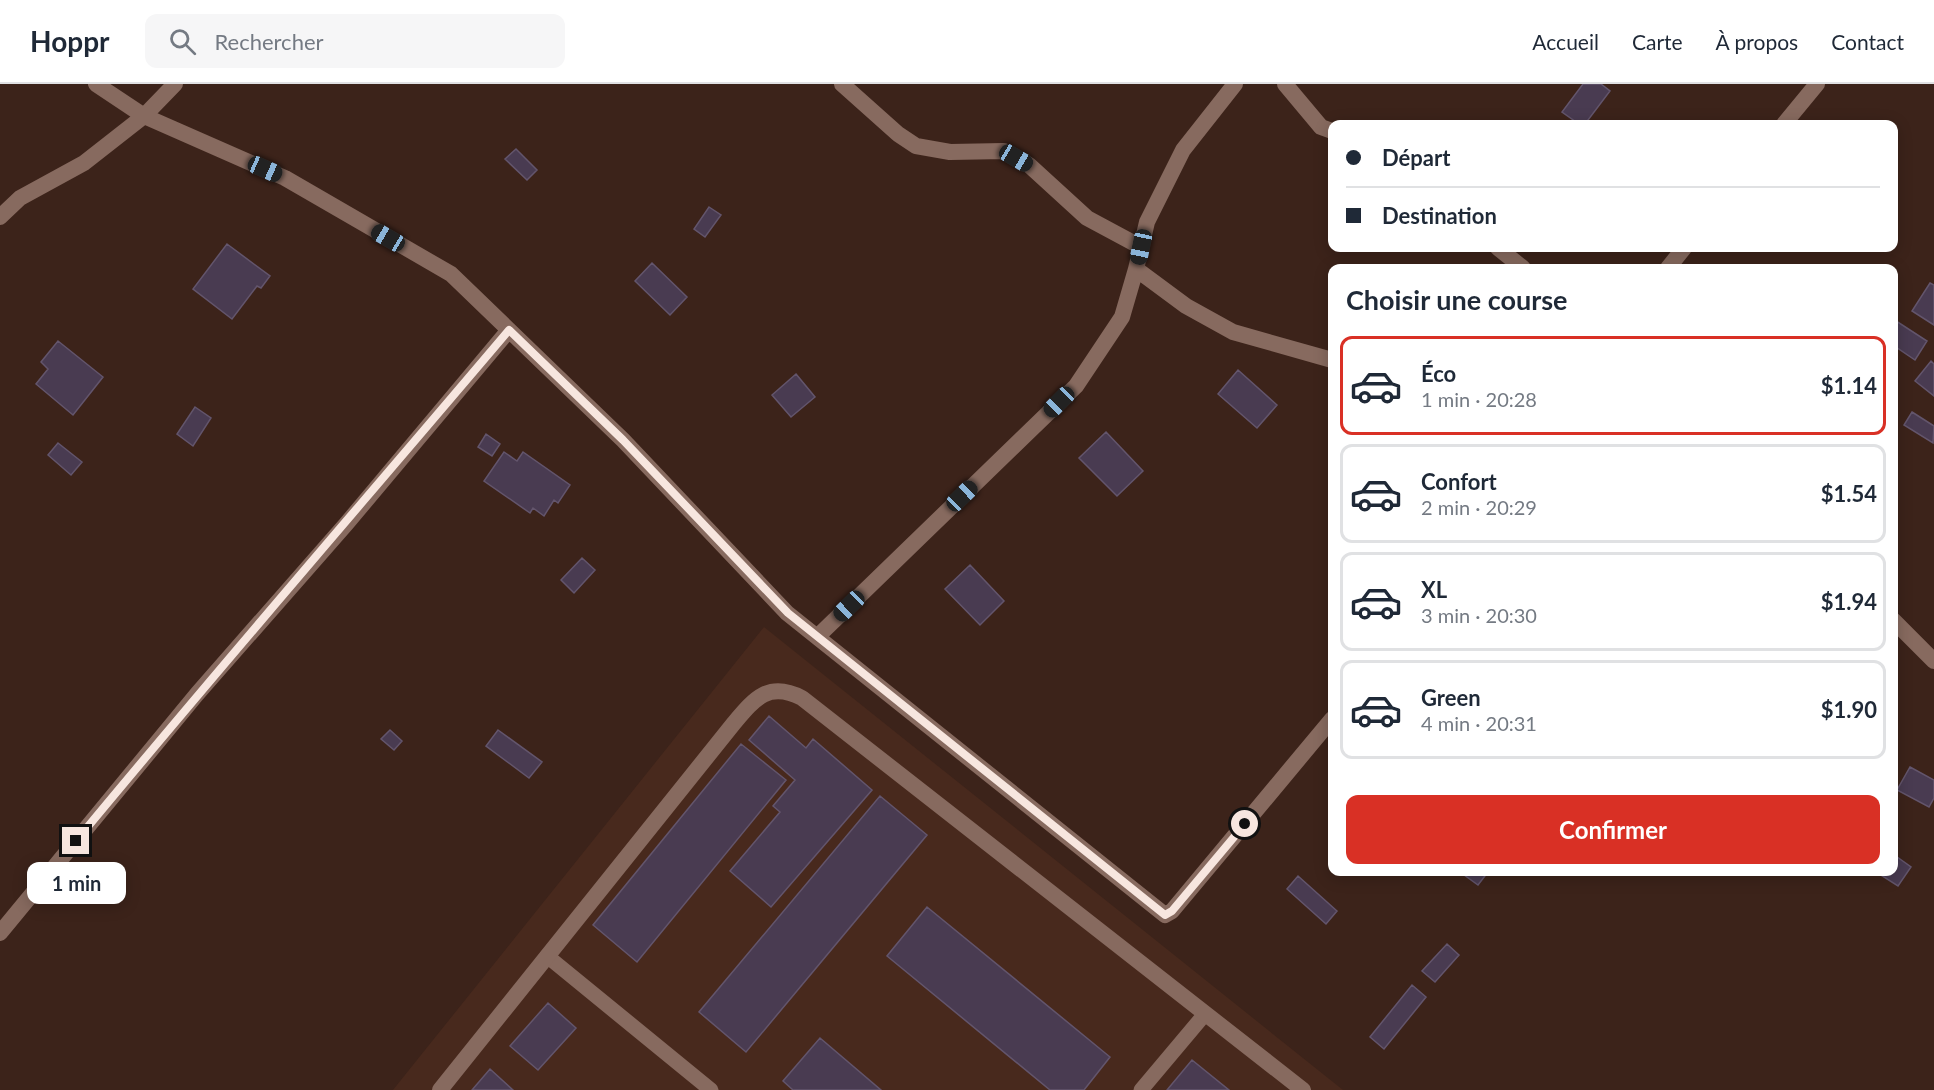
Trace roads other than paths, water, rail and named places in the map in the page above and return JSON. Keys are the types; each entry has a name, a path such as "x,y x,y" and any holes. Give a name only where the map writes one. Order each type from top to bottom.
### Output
{"street":[{"path":"96,84 144,116 285,178 451,274 623,440 788,613 1165,915 1172,911 1328,724"},
{"path":"0,217 20,198 84,163 144,116 175,84"},
{"path":"843,84 898,134 916,146 950,152 1004,151 1029,165 1087,218 1141,247"},
{"path":"817,637 1076,386 1122,317 1147,222 1183,150 1235,84"},
{"path":"1285,84 1321,127 1328,130"},
{"path":"1787,120 1817,84"},
{"path":"1503,252 1518,264"},
{"path":"1136,269 1186,306 1233,332 1328,359"},
{"path":"0,933 196,694 346,523 509,330"},
{"path":"1898,624 1927,649 1934,661"},
{"path":"440,1090 752,702 763,694 789,691 802,698 1303,1090"}],"lane":[{"path":"547,956 711,1090"},
{"path":"1141,1090 1205,1014"}]}
